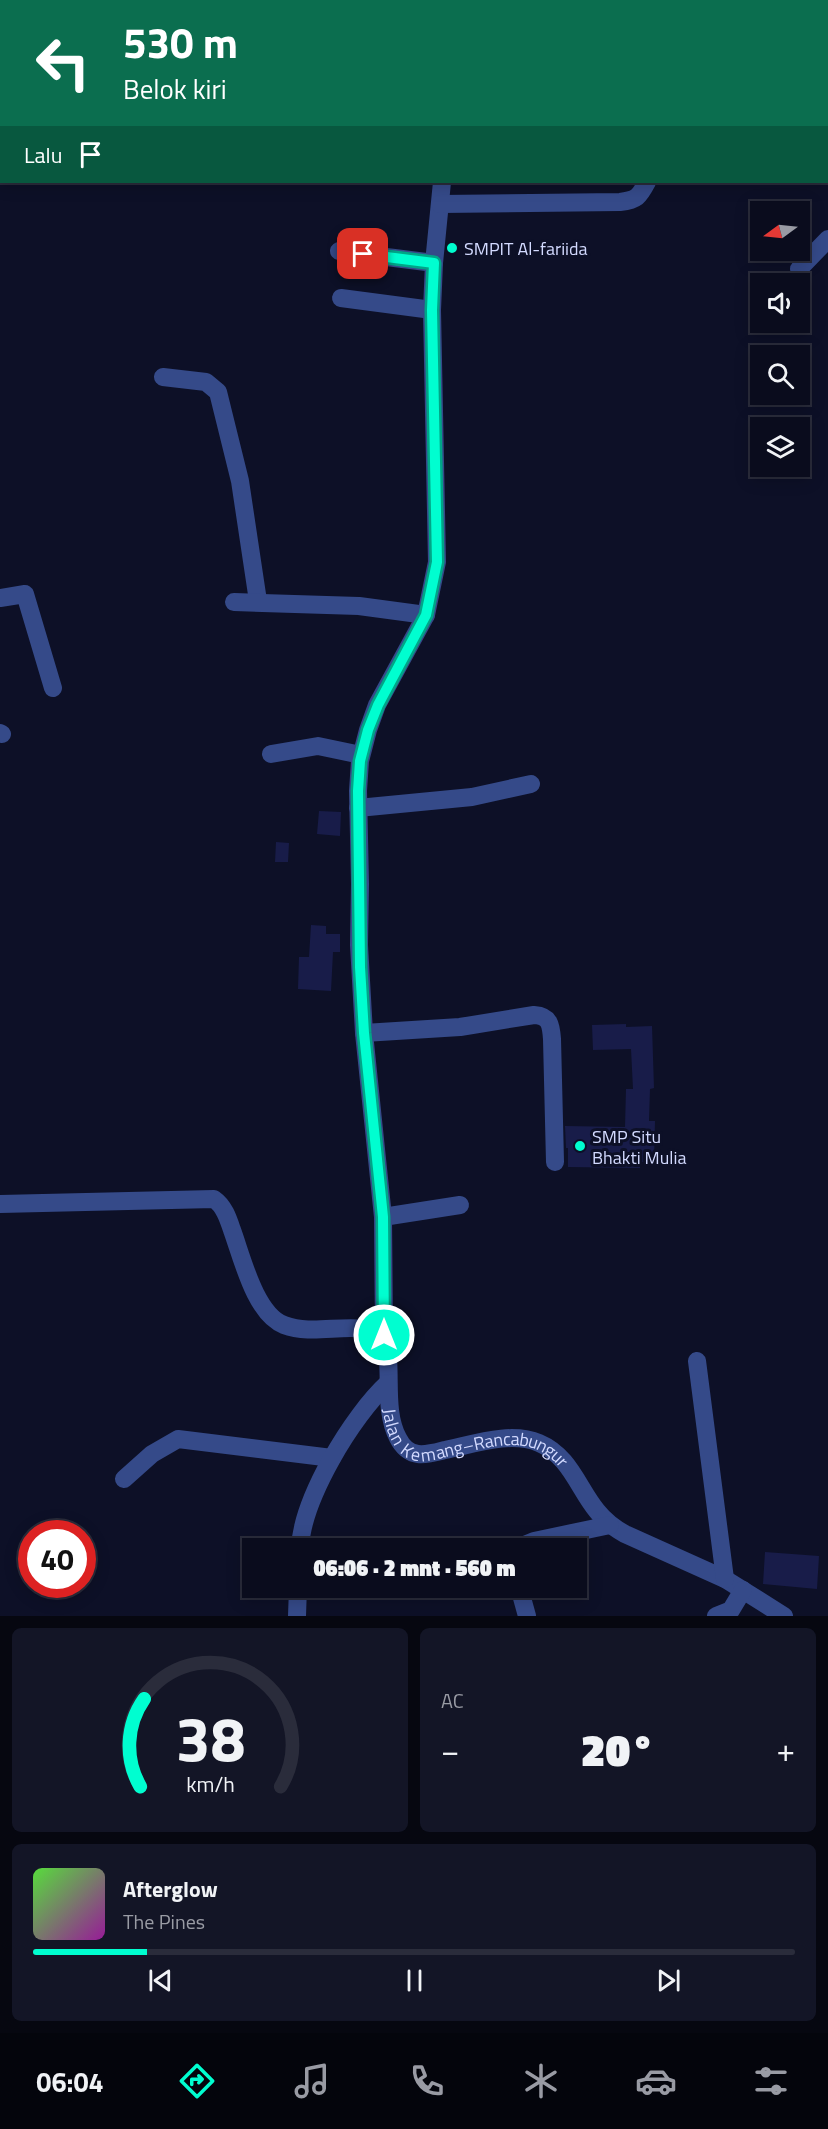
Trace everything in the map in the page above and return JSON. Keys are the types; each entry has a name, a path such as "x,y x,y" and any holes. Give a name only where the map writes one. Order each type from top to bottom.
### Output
{"street":[{"name":"Jalan Kemang–Rancabungur","path":"442,183 432,310 437,562 426,615 378,705 362,754 358,791 359,945 364,1033 383,1217 384,1335 390,1409 397,1437 405,1449 416,1454 514,1438 542,1443 564,1461 574,1473 596,1510 610,1525 725,1579 784,1616"},
{"path":"440,204 620,202 632,200 640,195 646,183"},
{"path":"799,269 828,239"},
{"path":"339,251 434,263"},
{"path":"341,297 432,310"},
{"path":"163,377 206,382 218,392 240,481 258,601"},
{"path":"0,598 25,594 53,688"},
{"path":"234,602 358,606 426,615"},
{"path":"271,754 318,746 362,754"},
{"path":"358,808 472,797 531,784"},
{"path":"364,1033 460,1027 534,1015 541,1015 548,1019 552,1039 555,1162"},
{"path":"0,1204 214,1199 220,1203 227,1217 259,1302 271,1317 281,1324 301,1330 360,1329 384,1335"},
{"path":"383,1217 460,1205"},
{"path":"697,1361 725,1579"},
{"path":"300,1538 307,1510 332,1458 353,1423 388,1383"},
{"path":"124,1479 152,1455 178,1439 332,1458"},
{"path":"548,1538 610,1525"},
{"path":"716,1616 731,1610 743,1590"},
{"path":"297,1616 298,1598"},
{"path":"522,1598 527,1616"}],"building":[{"path":"319,811 341,812 340,836 317,834"},
{"path":"276,842 289,843 288,862 275,862"},
{"path":"311,925 326,926 326,934 340,934 340,952 333,952 331,991 298,989 299,957 309,957"},
{"path":"626,1024 626,1027 652,1026 654,1088 650,1089 649,1121 655,1121 654,1162 640,1162 640,1168 568,1167 565,1126 625,1127 626,1089 633,1089 631,1049 593,1050 592,1025"},
{"path":"765,1552 819,1556 817,1589 763,1584"}],"place":[{"name":"SMPIT Al-fariida","path":"452,248"},
{"name":"SMP Situ Bhakti Mulia","path":"580,1146"}],"route":[{"path":"363,254 434,263 433,428 436,467 437,562 426,615 393,674 368,730 360,761 358,791 360,967 364,1033 383,1217 384,1335"}]}
